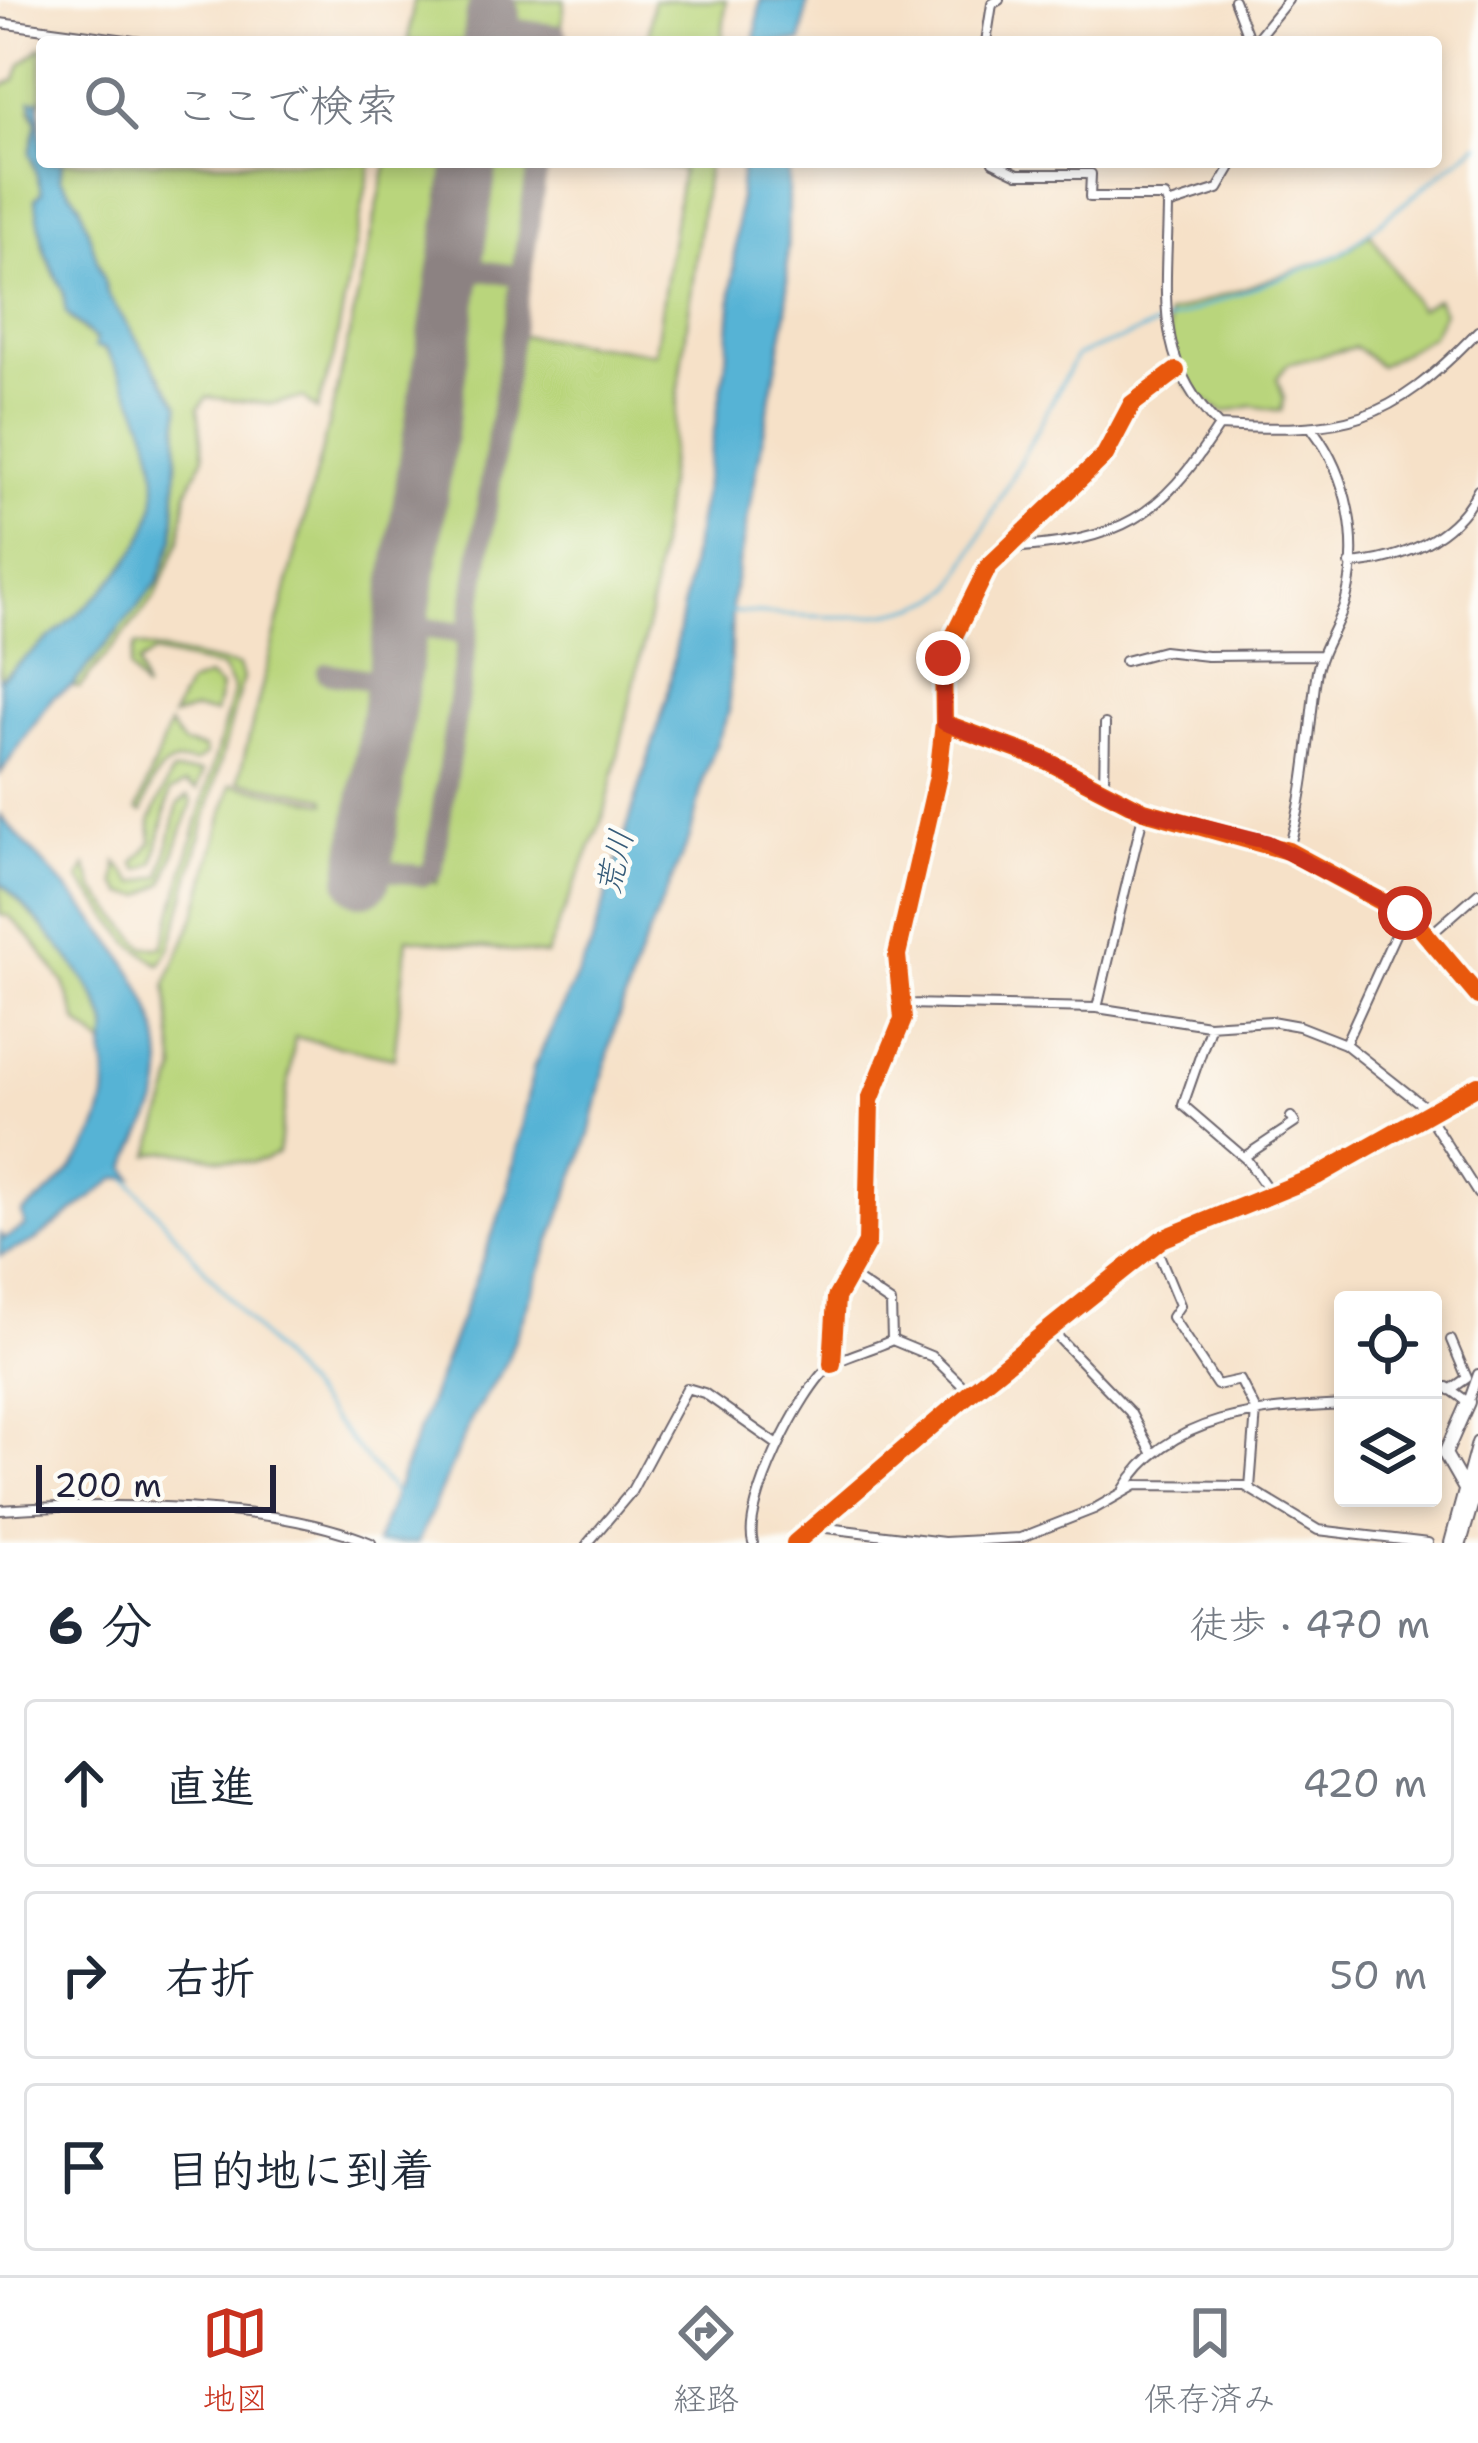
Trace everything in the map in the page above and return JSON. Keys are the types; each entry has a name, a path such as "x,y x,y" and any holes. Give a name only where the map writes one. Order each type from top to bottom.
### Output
{"highway":[{"path":"1472,1486 1445,1454 1473,1400"},
{"path":"1455,1543 1472,1486 1478,1443"}],"street":[{"path":"987,36 992,4 999,0"},
{"path":"1234,0 1249,36"},
{"path":"1257,36 1288,0"},
{"path":"0,23 96,36"},
{"path":"1006,168 1018,174 1090,174 1090,197 1166,196 1167,292 1176,371 1219,426 1313,430 1385,407 1447,363 1478,331"},
{"path":"1168,205 1218,189 1230,168"},
{"path":"753,1543 750,1534 778,1445 832,1364 836,1298 863,1258 872,1203 871,1100 898,1037 905,1004 897,955 938,776 944,723 943,658 988,567 1115,443 1132,404 1176,371"},
{"path":"1008,548 1132,524 1187,475 1219,426"},
{"path":"1288,851 1303,806 1321,655 1346,599 1350,564 1344,490 1334,458 1313,430"},
{"path":"1350,564 1411,553 1469,508 1478,490"},
{"path":"1124,661 1163,650 1207,656 1321,655"},
{"path":"944,723 1045,760 1144,811 1288,851 1405,913 1478,996"},
{"path":"1104,793 1105,724"},
{"path":"1097,1008 1144,811"},
{"path":"1428,937 1478,892"},
{"path":"1345,1045 1405,913"},
{"path":"905,1004 1097,1008 1211,1025 1286,1023 1345,1045 1427,1110 1478,1194"},
{"path":"1211,1025 1183,1105 1244,1157 1272,1195"},
{"path":"796,1543 810,1526 970,1393 1155,1245 1348,1160 1478,1084"},
{"path":"1244,1157 1295,1124 1291,1118"},
{"path":"1155,1245 1180,1305 1172,1317 1217,1385 1240,1379 1256,1411 1250,1489"},
{"path":"851,1276 892,1303 892,1340"},
{"path":"1050,1329 1130,1412 1153,1454"},
{"path":"832,1364 892,1340 933,1358 970,1393"},
{"path":"1450,1390 1467,1378 1451,1340"},
{"path":"1442,1390 1473,1400 1478,1374"},
{"path":"588,1543 631,1492 687,1388 704,1394 778,1445"},
{"path":"1123,1490 1153,1454 1206,1424 1256,1411 1334,1406"},
{"path":"810,1526 928,1541 1020,1538 1094,1509 1136,1485 1250,1489 1318,1530 1428,1543"},
{"path":"0,1510 224,1510 370,1543"}],"green space":[{"path":"414,0 565,0 561,32 508,23 508,13 476,10 474,36 409,36"},
{"path":"653,0 726,0 723,36 649,36"},
{"path":"36,52 36,105 30,109 36,120 36,168 42,192 35,199 45,253 67,313 106,352 139,407 155,452 157,494 146,531 98,597 0,679 0,87 16,79 21,64"},
{"path":"61,168 370,168 333,359 317,410 303,398 270,404 207,397 198,408 204,456 187,492 180,540 155,597 79,688 72,686 157,583 174,539 179,405 108,295 80,205 60,178"},
{"path":"386,168 454,168 350,880 376,886 377,875 437,883 519,335 655,353 682,170 670,168 707,168 650,614 605,812 546,955 407,938 394,1058 295,1037 278,1153 249,1162 182,1153 150,1155 176,1071 166,984 197,911 231,784 326,803 325,798 238,781 339,382"},
{"path":"486,168 529,168 513,268 472,259"},
{"path":"1370,233 1419,309 1437,299 1444,312 1432,336 1380,366 1355,347 1288,364 1277,378 1284,399 1281,411 1252,406 1224,412 1186,384 1174,362 1168,314 1340,255"},
{"path":"468,277 511,283 463,625 417,619"},
{"path":"415,633 460,639 425,869 380,861"},
{"path":"135,645 239,666 243,678 171,947 160,965 131,944 79,879 86,866 95,890 144,947 163,947 234,689 222,668 153,653 138,664 145,691 129,669"},
{"path":"208,677 221,687 215,713 194,710 172,717 188,684"},
{"path":"169,725 183,744 204,748 206,755 195,763 164,767 142,812 137,810"},
{"path":"172,772 202,772 197,790 185,784 170,792 154,863 139,870 134,863 152,842 150,821"},
{"path":"188,796 192,802 164,883 143,896 124,894 116,883 117,863 135,883 161,876 178,804"},
{"path":"0,882 86,983 106,1028 105,1046 78,1023 64,983 32,939 9,916 0,915"}],"water":[{"path":"760,0 808,0 802,36 756,36"},
{"path":"36,127 36,168 61,168 60,178 80,205 108,295 179,405 174,539 157,583 72,686 53,697 0,774 0,679 119,573 142,539 154,502 154,459 138,409 105,349 95,347 96,339 66,313 63,291 44,249 35,199 42,192 30,153"},
{"path":"742,168 788,168 787,310 732,601 729,711 704,777 690,837 642,949 612,1037 590,1134 506,1363 472,1418 418,1543 376,1543 506,1198 534,1066 591,946 667,698 727,358"},
{"path":"0,815 81,904 131,971 160,1044 161,1084 156,1106 127,1168 133,1178 117,1178 36,1240 0,1256 0,1234 4,1239 25,1226 22,1213 74,1166 97,1127 104,1106 107,1028 77,968 0,882"}],"waterway":[{"path":"730,612 875,615 929,602 952,589 1076,356 1340,255 1478,144"},
{"path":"128,1179 397,1496"}],"taxiway":[{"path":"492,26 557,36"},
{"path":"365,867 422,876 433,870 537,168"},
{"path":"455,267 521,276"},
{"path":"401,625 468,634"},
{"path":"327,673 393,683"}],"runway":[{"path":"490,36 493,15"},
{"path":"363,879 470,168"}],"cycle path":[{"path":"832,1364 836,1298 867,1243 870,1100 903,1019 897,955 938,776 944,723 943,658 988,567 1105,455 1132,404 1176,371"},
{"path":"944,723 1045,760 1144,811 1288,851 1412,918 1478,996"},
{"path":"795,1543 970,1393 1162,1239 1317,1176 1478,1085"}],"route":[{"path":"943,658 944,723 1045,760 1144,811 1267,842 1405,913"}],"water label":[{"name":"荒川","path":"614,862"}]}
